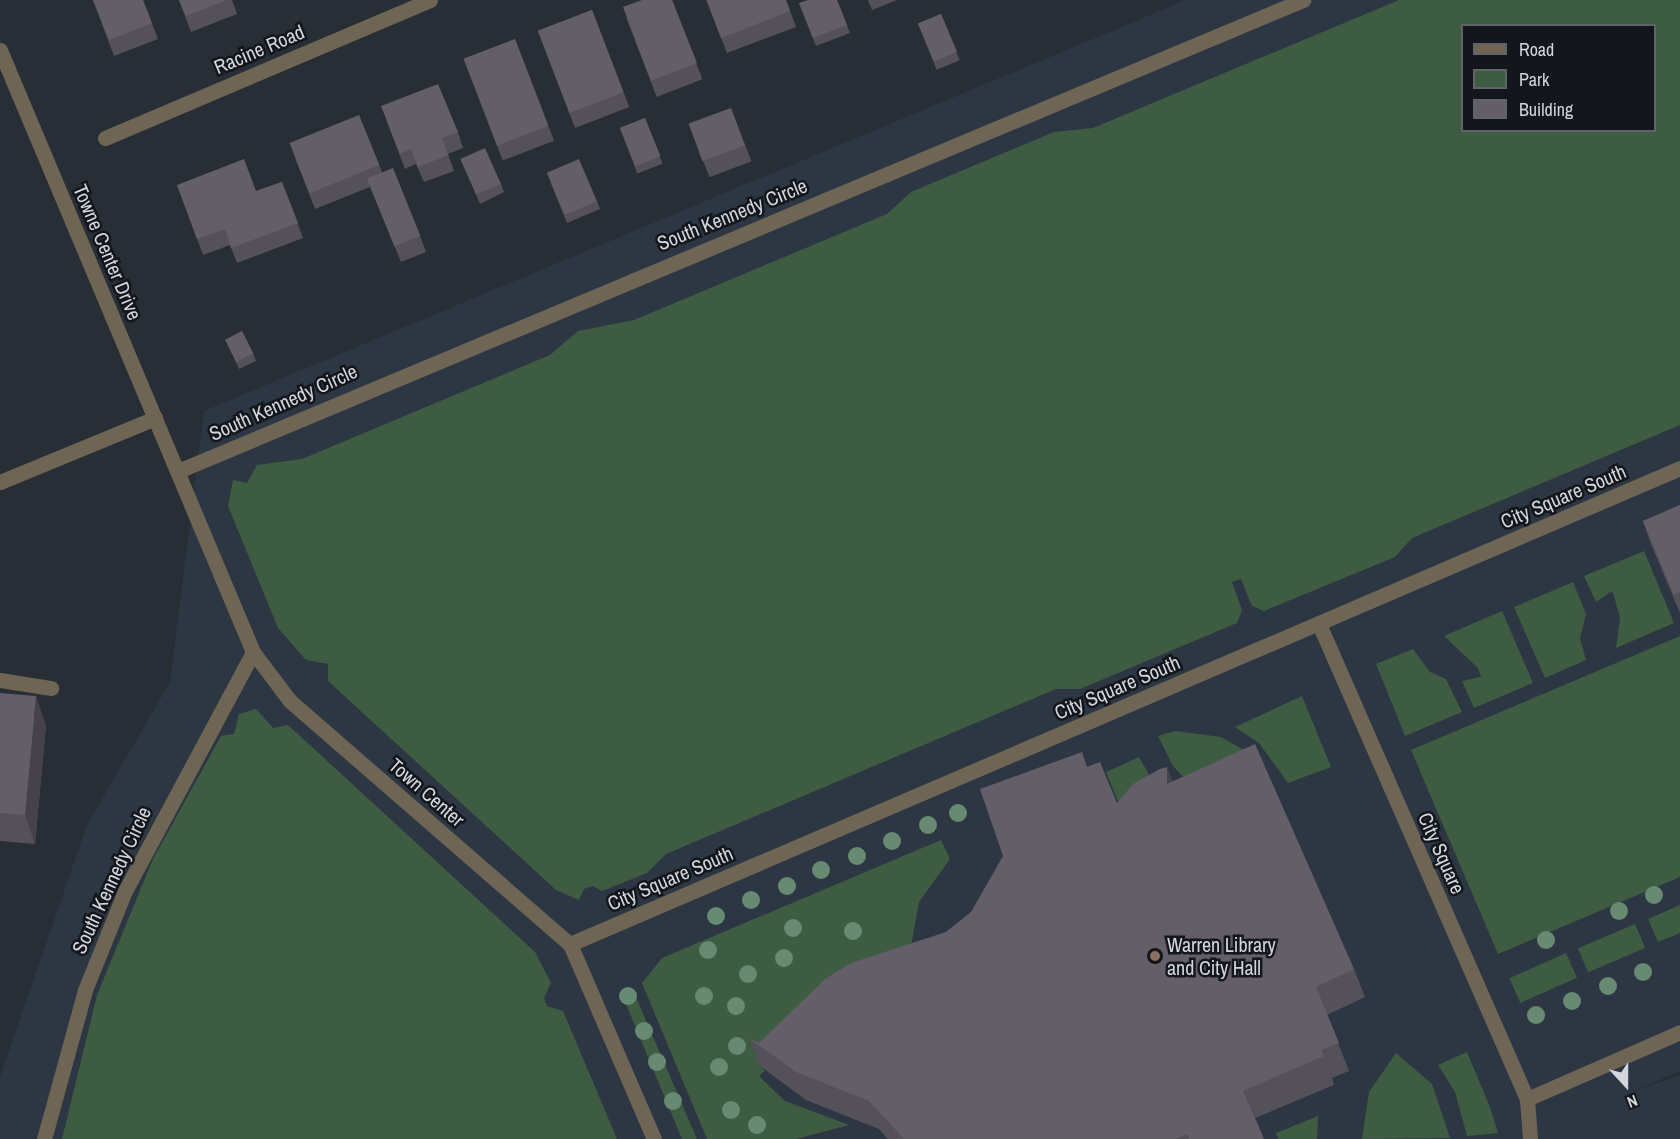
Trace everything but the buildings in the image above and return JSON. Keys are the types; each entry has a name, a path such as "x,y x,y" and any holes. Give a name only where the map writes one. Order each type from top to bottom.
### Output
{"street":[{"name":"Racine Road","path":"105,138 430,0"},
{"name":"South Kennedy Circle","path":"178,471 1304,0"},
{"name":"Towne Center Drive","path":"0,50 178,471"},
{"path":"0,482 155,418"},
{"name":"City Square South","path":"570,944 1680,468"},
{"name":"Town Center","path":"178,471 253,652 290,701 570,944 654,1139"},
{"name":"City Square","path":"1319,624 1527,1099 1530,1139"},
{"name":"South Kennedy Circle","path":"44,1139 85,990 125,891 253,652"},
{"path":"0,680 51,688"},
{"path":"1527,1099 1680,1032"}],"shaded area":[{"path":"1186,0 1680,0 1680,1071 1627,1094 1680,1075 1680,1139 0,1139 0,1077 87,825 170,682 204,411"}],"green space":[{"path":"1399,0 1680,0 1680,425 1412,538 1395,557 1264,611 1252,606 1241,579 1232,582 1242,610 1237,623 1080,689 1056,689 666,854 647,873 602,891 593,886 584,889 579,900 556,890 328,681 328,664 306,660 278,628 228,506 233,480 247,483 257,465 302,459 550,355 578,331 634,320 887,214 911,192 1054,132 1093,128"},
{"path":"1644,551 1674,623 1616,648 1620,618 1612,591 1596,602 1584,576"},
{"path":"1573,582 1586,614 1580,638 1586,660 1545,678 1514,607"},
{"path":"1502,611 1533,683 1474,708 1462,681 1481,677 1478,668 1444,636"},
{"path":"1680,636 1680,877 1498,954 1411,750"},
{"path":"1413,649 1430,672 1446,679 1462,712 1405,736 1376,664"},
{"path":"1302,696 1331,767 1288,783 1259,743 1235,727"},
{"path":"256,709 273,728 288,725 535,952 551,983 544,998 547,1006 563,1011 617,1139 62,1139 97,995 153,859 221,736 234,734 239,714"},
{"path":"1175,731 1221,737 1251,754 1188,782 1173,766 1158,736"},
{"path":"1139,757 1153,782 1129,828 1106,772"},
{"path":"941,840 950,859 919,902 909,957 760,1066 765,1071 759,1076 785,1101 849,1125 796,1139 707,1139 642,983 662,958"},
{"path":"1680,905 1680,933 1658,942 1648,919"},
{"path":"1635,924 1645,948 1588,972 1578,948"},
{"path":"1566,953 1577,978 1520,1003 1509,978"},
{"path":"632,988 697,1139 682,1139 621,992"},
{"path":"1467,1052 1490,1107 1498,1133 1467,1136 1455,1092 1438,1065"},
{"path":"1396,1053 1432,1084 1450,1138 1362,1139 1369,1092"},
{"path":"1318,1116 1317,1139 1278,1139 1276,1133"}],"place":[{"name":"Warren Library and City Hall","path":"1155,956"}]}
